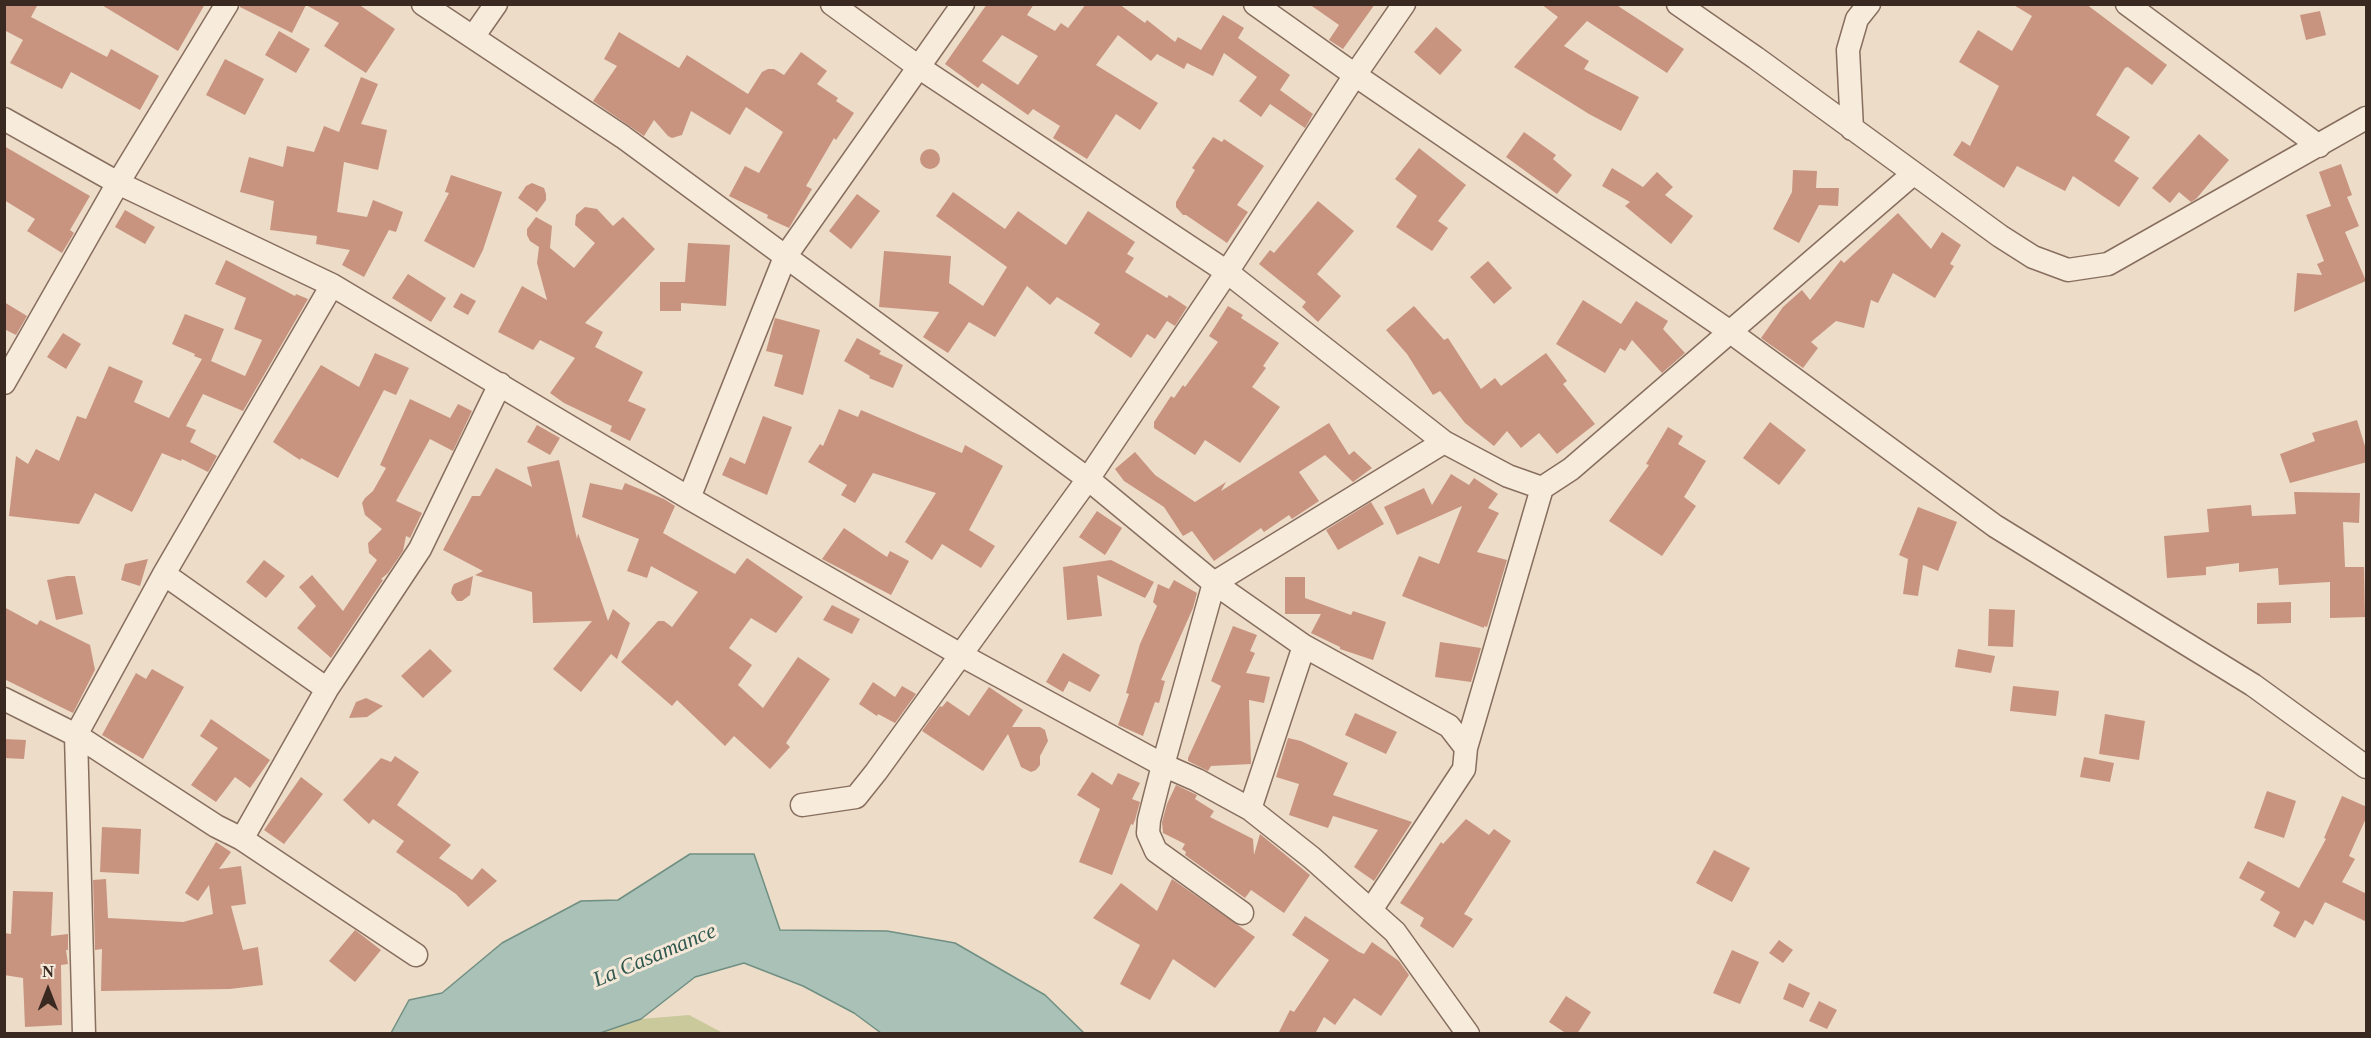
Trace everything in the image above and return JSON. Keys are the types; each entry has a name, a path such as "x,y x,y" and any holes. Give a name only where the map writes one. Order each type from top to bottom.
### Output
{"street":[{"path":"4,383 118,183 227,4"},
{"path":"423,4 623,137 1088,479 1214,583 1304,646 1449,726 1466,747"},
{"path":"473,37 496,4"},
{"path":"832,4 920,68 1227,272 1444,442 1508,476 1542,488"},
{"path":"689,498 785,257 963,4"},
{"path":"1255,4 1729,331 1995,526 2253,686 2367,767"},
{"path":"802,805 856,797 1088,479 1404,4"},
{"path":"1678,4 2000,236 2033,257 2068,270 2108,264 2367,118"},
{"path":"1852,129 1848,51 1857,20 1869,4"},
{"path":"2127,4 2319,146"},
{"path":"4,119 118,183 332,285 689,498 961,655 1163,765 1197,780 1250,809 1312,858 1395,932 1468,1034"},
{"path":"1371,910 1464,769 1466,747 1542,488 1571,469 1913,174"},
{"path":"84,1034 76,735 164,574 332,285"},
{"path":"242,839 327,690 420,549 500,384"},
{"path":"1242,913 1156,851 1148,832 1163,765 1214,583 1444,442"},
{"path":"164,574 327,690"},
{"path":"1250,809 1304,646"},
{"path":"4,699 76,735 216,826 242,839 416,955"}],"green space":[{"path":"689,1015 723,1033 600,1034 641,1019"}],"water":[{"name":"La Casamance","path":"690,854 754,854 780,930 887,931 955,943 1045,995 1084,1033 881,1033 854,1013 803,986 744,963 695,977 641,1019 600,1033 391,1033 409,1000 442,993 502,943 581,901 618,900"}],"building":[{"path":"4,4 38,4 31,17 107,57 111,49 159,76 140,110 71,72 62,89 10,63 23,40 4,30"},
{"path":"100,4 205,4 178,51"},
{"path":"240,4 358,4 395,29 366,73 324,46 339,23 306,5 292,33 240,7"},
{"path":"987,4 1034,4 1027,15 1055,31 1061,23 1068,28 1086,4 1119,4 1145,23 1147,20 1175,42 1178,37 1201,50 1223,15 1244,28 1238,38 1290,75 1280,90 1313,114 1305,128 1270,104 1261,117 1239,101 1257,77 1224,53 1213,76 1187,63 1184,69 1157,54 1151,61 1118,35 1096,65 1158,103 1140,130 1116,114 1087,159 1053,138 1060,126 1033,109 1028,115 982,83 978,88 945,64","holes":["1002,35 1038,56 1018,85 982,61"]},
{"path":"1309,4 1375,4 1343,49 1329,40 1339,25"},
{"path":"1541,4 1615,4 1684,49 1667,73 1587,21 1564,46 1589,61 1584,69 1639,97 1621,131 1589,114 1514,67 1558,17"},
{"path":"2012,4 2086,4 2167,65 2152,85 2128,67 2125,68 2096,115 2130,137 2114,161 2139,178 2119,207 2073,176 2065,191 2017,166 2004,188 1953,155 1962,141 1970,146 1999,86 1959,62 1978,30 2012,51 2032,16"},
{"path":"2320,11 2326,35 2306,40 2300,15"},
{"path":"1436,27 1462,50 1440,75 1414,52"},
{"path":"279,31 310,49 296,73 265,55"},
{"path":"619,32 679,68 687,55 748,94 762,72 774,69 784,75 801,52 827,71 817,84 838,98 836,101 854,113 836,140 834,138 806,186 812,189 789,228 729,196 745,166 759,173 783,132 746,107 730,135 691,111 682,135 672,138 654,120 644,136 593,101 617,66 604,59"},
{"path":"225,59 264,79 245,115 206,95"},
{"path":"361,77 378,84 361,124 387,130 378,170 344,162 337,212 367,217 373,200 403,212 396,232 389,230 364,277 342,265 350,250 316,244 317,236 270,230 274,201 240,192 249,157 283,167 287,146 314,152 324,126 339,132"},
{"path":"1524,132 1556,155 1553,159 1572,175 1557,194 1506,157"},
{"path":"2199,134 2229,160 2196,199 2191,202 2179,192 2170,203 2152,188"},
{"path":"1213,137 1222,142 1224,139 1264,166 1237,205 1248,212 1227,243 1183,215 1176,207 1176,202 1195,170 1192,168"},
{"path":"4,146 90,196 70,230 74,233 62,253 27,231 35,219 4,200"},
{"path":"1419,148 1466,185 1438,221 1448,228 1432,251 1396,227 1417,196 1395,179"},
{"path":"930,149 937,152 940,159 937,166 930,169 923,166 920,159 923,152"},
{"path":"2341,164 2352,195 2347,197 2359,226 2345,232 2366,281 2294,312 2297,273 2322,275 2317,264 2324,261 2306,215 2331,206 2319,172"},
{"path":"1612,168 1643,187 1657,172 1673,187 1665,195 1693,216 1671,244 1625,206 1630,202 1602,186"},
{"path":"1793,170 1817,171 1816,188 1839,188 1838,206 1819,205 1799,243 1773,229 1792,192"},
{"path":"451,175 502,192 483,250 474,268 424,241 449,193 445,192"},
{"path":"532,183 544,188 546,194 546,200 537,212 518,198 526,186"},
{"path":"953,192 1005,229 1018,211 1066,245 1088,211 1135,242 1127,254 1134,258 1125,272 1167,298 1169,295 1187,307 1175,326 1167,321 1155,339 1147,334 1131,358 1094,333 1100,324 1057,297 1050,305 1027,286 995,337 969,322 948,353 923,337 939,312 879,307 884,251 951,256 949,283 983,306 1007,267 936,216"},
{"path":"857,194 880,211 851,249 829,231"},
{"path":"1318,201 1354,231 1317,274 1341,296 1318,322 1302,307 1306,302 1259,264 1270,250 1274,253"},
{"path":"585,207 597,209 613,226 623,217 655,249 585,323 603,332 595,347 643,372 628,401 646,409 630,441 610,431 612,426 564,403 550,393 575,358 540,340 533,350 498,332 522,286 547,300 537,263 539,247 530,241 527,229 536,217 552,226 550,248 574,268 595,243 575,225 576,215"},
{"path":"125,210 155,227 145,244 115,227"},
{"path":"1898,213 1931,249 1942,232 1961,245 1950,264 1954,266 1935,298 1893,273 1878,303 1871,300 1864,328 1836,321 1811,342 1818,348 1803,368 1761,338 1783,307 1802,290 1810,300 1841,260 1844,263"},
{"path":"688,243 730,245 726,306 681,303 681,311 660,311 660,282 685,282"},
{"path":"226,260 295,296 296,294 308,299 243,411 203,394 186,426 196,430 190,442 217,456 208,472 182,459 181,461 162,453 132,512 95,493 79,524 9,516 16,456 28,464 36,449 59,461 77,416 86,419 109,366 143,381 134,402 169,418 202,359 172,344 185,314 224,329 211,361 245,376 262,340 234,329 246,298 215,284"},
{"path":"1488,261 1512,288 1494,304 1470,277"},
{"path":"408,274 446,298 431,322 392,298"},
{"path":"461,293 476,301 468,315 453,307"},
{"path":"1583,300 1621,324 1636,301 1668,321 1663,329 1685,353 1662,373 1632,340 1625,351 1620,348 1605,373 1556,344"},
{"path":"4,302 27,316 16,335 4,329"},
{"path":"1228,306 1243,315 1241,318 1279,343 1263,366 1266,368 1252,387 1280,407 1240,463 1205,440 1195,455 1154,428 1154,422 1171,396 1174,398 1183,385 1185,387 1218,342 1209,336"},
{"path":"1414,306 1444,340 1448,338 1481,389 1495,378 1501,386 1546,353 1567,381 1563,384 1595,424 1557,454 1539,433 1521,448 1507,431 1494,446 1465,423 1440,391 1433,395 1407,354 1386,330"},
{"path":"775,318 820,330 803,395 774,386 783,355 766,351"},
{"path":"63,333 81,344 66,369 47,357"},
{"path":"857,338 881,351 879,354 903,365 893,388 869,378 870,376 844,361"},
{"path":"375,353 409,368 396,395 384,390 338,478 301,458 300,460 273,442 321,365 359,387"},
{"path":"410,399 450,418 458,404 472,411 453,451 430,439 396,501 422,513 410,538 406,536 403,551 381,579 383,580 331,658 297,628 316,606 299,587 312,575 343,611 377,560 369,553 368,543 382,529 365,515 362,503 373,491 386,468 380,465"},
{"path":"839,409 858,417 861,410 962,453 965,445 1003,466 969,530 995,546 981,568 942,544 932,560 905,542 936,493 873,473 855,503 841,495 847,485 808,462 820,444 823,446"},
{"path":"763,416 792,427 767,495 722,475 730,457 745,464"},
{"path":"2357,420 2367,453 2367,462 2290,483 2280,454 2315,441 2312,433"},
{"path":"1770,422 1806,450 1779,485 1743,458"},
{"path":"1329,423 1349,455 1354,451 1372,468 1353,482 1325,455 1299,472 1319,501 1292,519 1289,515 1264,532 1261,528 1214,561 1192,531 1183,536 1164,507 1124,481 1115,469 1135,452 1155,475 1195,502 1226,482 1221,491"},
{"path":"537,425 560,438 550,455 527,442"},
{"path":"1668,427 1683,436 1678,444 1706,461 1684,497 1696,506 1662,556 1609,521 1649,465 1646,464"},
{"path":"559,460 577,539 578,533 608,621 613,609 630,623 617,659 611,654 581,692 553,669 592,621 533,623 532,592 475,575 483,571 443,550 472,496 480,496 496,468 532,487 527,467"},
{"path":"1451,474 1469,485 1474,478 1498,494 1488,508 1499,513 1477,552 1507,560 1487,627 1484,626 1484,628 1402,596 1419,556 1439,564 1462,506 1397,535 1384,507 1424,488 1432,505"},
{"path":"590,483 622,490 625,483 664,499 675,506 663,533 735,574 747,558 803,597 776,633 751,618 729,648 752,665 738,685 763,708 798,657 830,679 786,743 790,747 770,769 734,736 725,746 677,700 672,706 621,662 658,621 664,621 672,627 698,592 651,566 647,578 627,571 639,539 582,517"},
{"path":"2294,492 2360,493 2359,523 2343,522 2345,567 2364,567 2365,617 2330,618 2330,582 2279,585 2278,568 2239,572 2239,563 2206,567 2206,575 2167,578 2164,536 2209,532 2207,509 2251,505 2252,516 2296,514"},
{"path":"1371,502 1384,524 1338,550 1326,530"},
{"path":"1918,507 1957,522 1938,571 1923,565 1918,596 1903,594 1908,559 1899,555"},
{"path":"1097,511 1122,528 1105,555 1079,537"},
{"path":"844,528 887,557 890,551 909,561 891,595 822,559"},
{"path":"148,559 140,586 121,580 125,564"},
{"path":"264,560 285,576 266,598 246,582"},
{"path":"1111,560 1154,582 1145,598 1097,575 1102,616 1067,620 1063,567"},
{"path":"75,576 83,614 56,620 47,580"},
{"path":"473,576 470,595 462,601 457,601 451,593 454,584"},
{"path":"1285,577 1305,577 1305,598 1351,615 1353,611 1386,622 1373,660 1340,649 1311,633 1321,614 1285,614"},
{"path":"1174,580 1197,593 1193,608 1161,680 1165,681 1159,703 1155,702 1143,736 1118,725 1129,694 1126,693 1140,644 1157,606 1153,602 1158,584 1169,589"},
{"path":"2291,602 2291,623 2257,624 2257,603"},
{"path":"832,605 860,619 852,634 823,620"},
{"path":"4,607 37,625 40,620 90,645 95,670 73,713 4,679"},
{"path":"1989,609 2015,610 2013,647 1988,646"},
{"path":"1233,626 1257,635 1250,651 1255,653 1246,673 1270,677 1264,703 1249,700 1251,764 1211,766 1208,771 1188,761 1188,758 1221,686 1211,681"},
{"path":"1440,642 1481,648 1471,682 1435,677"},
{"path":"430,649 452,671 423,698 401,676"},
{"path":"1958,649 1995,656 1991,673 1955,667"},
{"path":"1063,653 1100,675 1090,692 1069,681 1063,692 1046,682"},
{"path":"152,669 184,687 143,759 102,735 136,673 146,679"},
{"path":"873,682 895,697 902,686 916,694 895,723 878,714 877,716 859,704"},
{"path":"2013,686 2059,691 2056,716 2010,711"},
{"path":"989,687 1023,710 1012,727 1040,727 1045,730 1048,741 1036,770 1031,772 1021,767 1008,734 983,771 922,731 940,706 942,707 947,701 969,716"},
{"path":"366,698 383,706 367,717 349,718 356,702"},
{"path":"1355,713 1397,732 1386,754 1345,735"},
{"path":"2105,714 2145,721 2139,760 2099,754"},
{"path":"211,719 270,760 250,788 235,777 216,802 191,785 218,748 200,736"},
{"path":"1288,738 1301,741 1348,763 1333,795 1412,822 1374,881 1354,867 1378,830 1333,816 1328,828 1289,815 1299,784 1276,777"},
{"path":"4,739 26,740 24,759 4,758"},
{"path":"395,756 419,772 397,805 451,845 439,858 472,880 482,868 497,881 468,907 456,894 396,852 404,841 373,819 369,824 343,800 381,758 391,762"},
{"path":"2084,757 2114,763 2110,782 2080,777"},
{"path":"1092,772 1112,785 1118,773 1140,783 1132,799 1140,802 1135,820 1133,825 1131,824 1112,875 1079,862 1100,809 1077,795"},
{"path":"301,777 323,794 284,844 264,830"},
{"path":"1176,785 1197,795 1195,799 1214,811 1210,817 1253,839 1254,855 1260,834 1310,875 1284,913 1251,890 1245,898 1185,855 1186,852 1182,849 1185,844 1163,833 1162,822"},
{"path":"2267,791 2296,801 2284,838 2254,828"},
{"path":"2342,796 2367,807 2367,816 2349,856 2355,859 2342,882 2367,894 2367,922 2325,902 2313,925 2305,920 2295,938 2273,926 2280,912 2260,900 2265,892 2239,878 2248,861 2299,888 2326,839 2324,838"},
{"path":"1466,819 1489,835 1494,829 1511,841 1464,914 1473,919 1453,948 1420,926 1424,918 1400,903 1441,842 1443,844"},
{"path":"102,827 141,829 139,874 100,872"},
{"path":"216,842 231,852 219,869 241,866 246,904 231,906 243,950 258,947 263,985 230,989 101,991 102,949 95,950 93,880 106,879 108,918 183,922 213,914 209,885 198,901 185,893"},
{"path":"1714,850 1750,868 1732,902 1696,883"},
{"path":"1172,879 1255,937 1215,988 1173,959 1150,1000 1120,984 1140,945 1093,918 1121,883 1157,911"},
{"path":"13,891 53,892 51,936 68,934 68,950 66,950 68,964 61,965 62,1025 25,1027 23,978 4,975 4,933 11,934"},
{"path":"1305,916 1359,952 1364,954 1372,942 1399,961 1409,975 1381,1016 1354,998 1335,1025 1324,1017 1315,1034 1278,1034 1290,1010 1294,1012 1329,960 1292,935"},
{"path":"355,930 381,950 355,982 329,961"},
{"path":"1779,940 1793,950 1783,963 1769,953"},
{"path":"1732,950 1759,962 1740,1004 1713,993"},
{"path":"1789,983 1810,993 1803,1008 1783,999"},
{"path":"1566,996 1591,1012 1577,1034 1567,1034 1549,1022"},
{"path":"1819,1001 1837,1010 1827,1029 1809,1021"}]}
